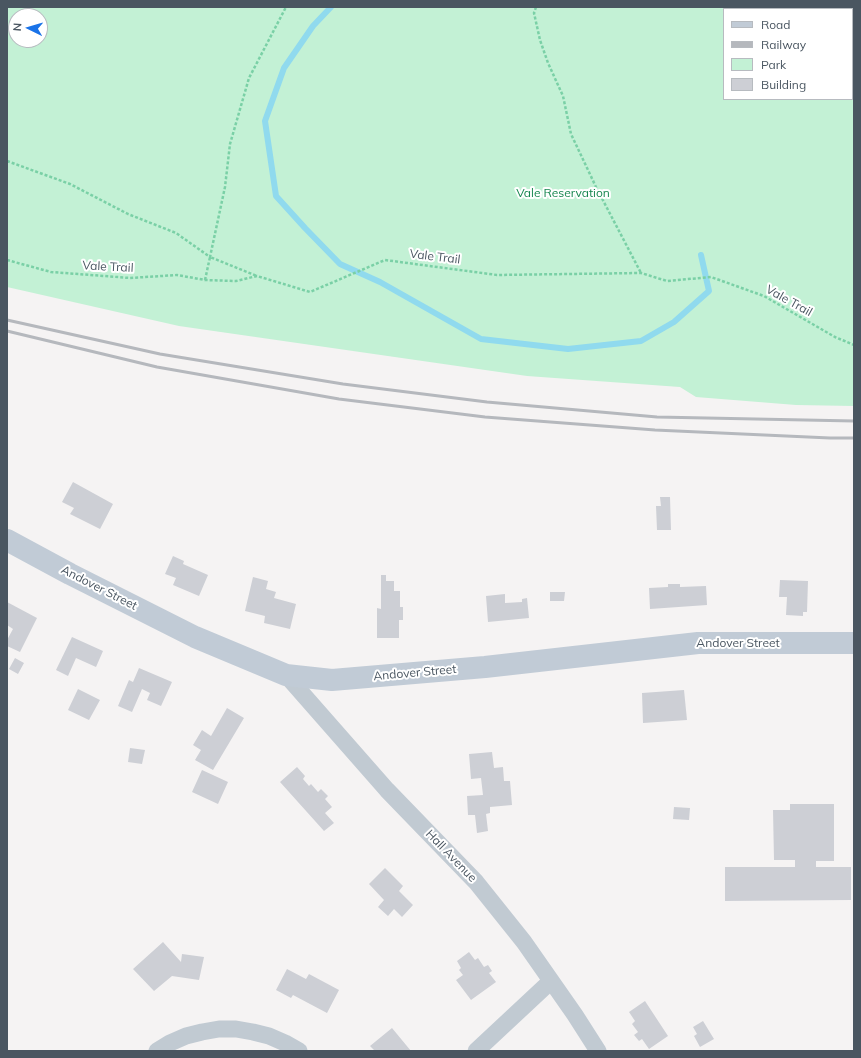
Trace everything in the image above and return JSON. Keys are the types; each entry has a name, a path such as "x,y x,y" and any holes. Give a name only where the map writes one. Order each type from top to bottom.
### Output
{"main road":[{"name":"Andover Street","path":"7,540 70,574 195,637 286,675 332,680 484,667 698,643 854,644"}],"street":[{"name":"Hall Avenue","path":"286,675 387,790 476,882 524,942 598,1051"},
{"path":"476,1051 551,981"},
{"path":"157,1051 186,1036 219,1029 236,1029 270,1036 299,1051"}],"path":[{"path":"205,280 225,187 230,144 249,78 286,7"},
{"path":"536,7 534,13 540,40 548,63 563,96 571,134 641,273"},
{"path":"7,161 70,184 128,214 176,233 210,257 257,276"},
{"name":"Vale Trail","path":"7,260 51,272 130,278 177,275 205,280 236,281 257,276 310,292 385,260 497,275 641,273 667,281 711,277 764,296 835,338 854,345"}],"green space":[{"name":"Vale Reservation","path":"7,7 854,7 854,406 796,405 696,397 680,387 527,376 179,326 7,287"}],"building":[{"path":"73,482 113,504 100,529 70,514 74,508 62,502"},
{"path":"660,497 670,497 671,530 657,530 656,506 661,506"},
{"path":"173,556 184,561 183,564 208,575 199,596 173,585 176,578 165,574"},
{"path":"381,575 386,575 386,581 394,581 394,591 400,591 400,607 403,607 403,620 399,620 399,638 377,638 377,608 381,609"},
{"path":"253,577 268,581 266,589 276,592 274,598 296,604 290,629 264,623 265,616 245,611"},
{"path":"780,580 808,581 807,612 803,612 803,616 786,615 787,597 779,597"},
{"path":"668,584 680,584 680,587 706,586 707,605 650,609 649,588 668,587"},
{"path":"550,592 565,592 564,601 550,601"},
{"path":"505,594 505,603 522,602 522,599 527,598 529,618 488,622 486,596"},
{"path":"7,602 37,618 20,652 7,646 7,640 13,629 7,625"},
{"path":"72,637 103,651 96,667 76,658 68,676 56,670"},
{"path":"15,658 24,663 18,674 9,669"},
{"path":"139,668 172,682 161,706 147,700 150,693 142,689 132,712 118,706 129,680 133,682"},
{"path":"78,689 100,700 89,720 68,710"},
{"path":"684,690 687,720 643,723 642,693"},
{"path":"227,708 244,718 213,770 195,760 201,750 193,745 202,730 211,736"},
{"path":"130,748 145,750 142,764 128,762"},
{"path":"492,752 494,768 503,767 504,781 510,781 512,805 490,807 490,813 486,814 488,831 477,833 475,815 468,815 467,796 483,795 481,778 471,779 469,754"},
{"path":"297,767 305,776 303,779 309,786 311,784 318,792 321,789 328,796 325,799 332,807 325,813 334,823 324,831 280,782"},
{"path":"202,770 228,782 218,804 192,792"},
{"path":"790,804 834,804 834,861 816,861 816,867 851,867 851,900 725,901 725,867 795,867 795,860 774,860 773,810 790,810"},
{"path":"674,807 690,808 689,820 673,819"},
{"path":"385,868 403,886 399,891 413,905 402,917 394,909 388,916 378,907 384,900 369,884"},
{"path":"163,942 181,962 182,954 204,957 199,980 172,976 154,991 133,969"},
{"path":"469,952 475,960 478,958 484,967 488,965 492,971 489,973 496,982 471,1000 456,980 463,975 459,970 461,968 457,961"},
{"path":"287,969 306,979 309,974 339,990 327,1013 293,995 291,998 276,990"},
{"path":"645,1001 668,1036 649,1049 642,1039 639,1041 634,1035 638,1032 632,1024 635,1021 629,1012"},
{"path":"703,1021 714,1039 700,1047 694,1036 697,1034 693,1027"},
{"path":"392,1028 411,1051 375,1051 370,1046"}],"waterway":[{"path":"331,7 313,26 284,68 265,121 276,196 340,264 380,282 481,339 568,349 641,341 674,322 709,291 701,255"}],"railway":[{"path":"7,320 160,354 343,384 487,402 657,417 854,421"},
{"path":"7,331 157,367 339,399 485,417 655,430 854,438"}]}
